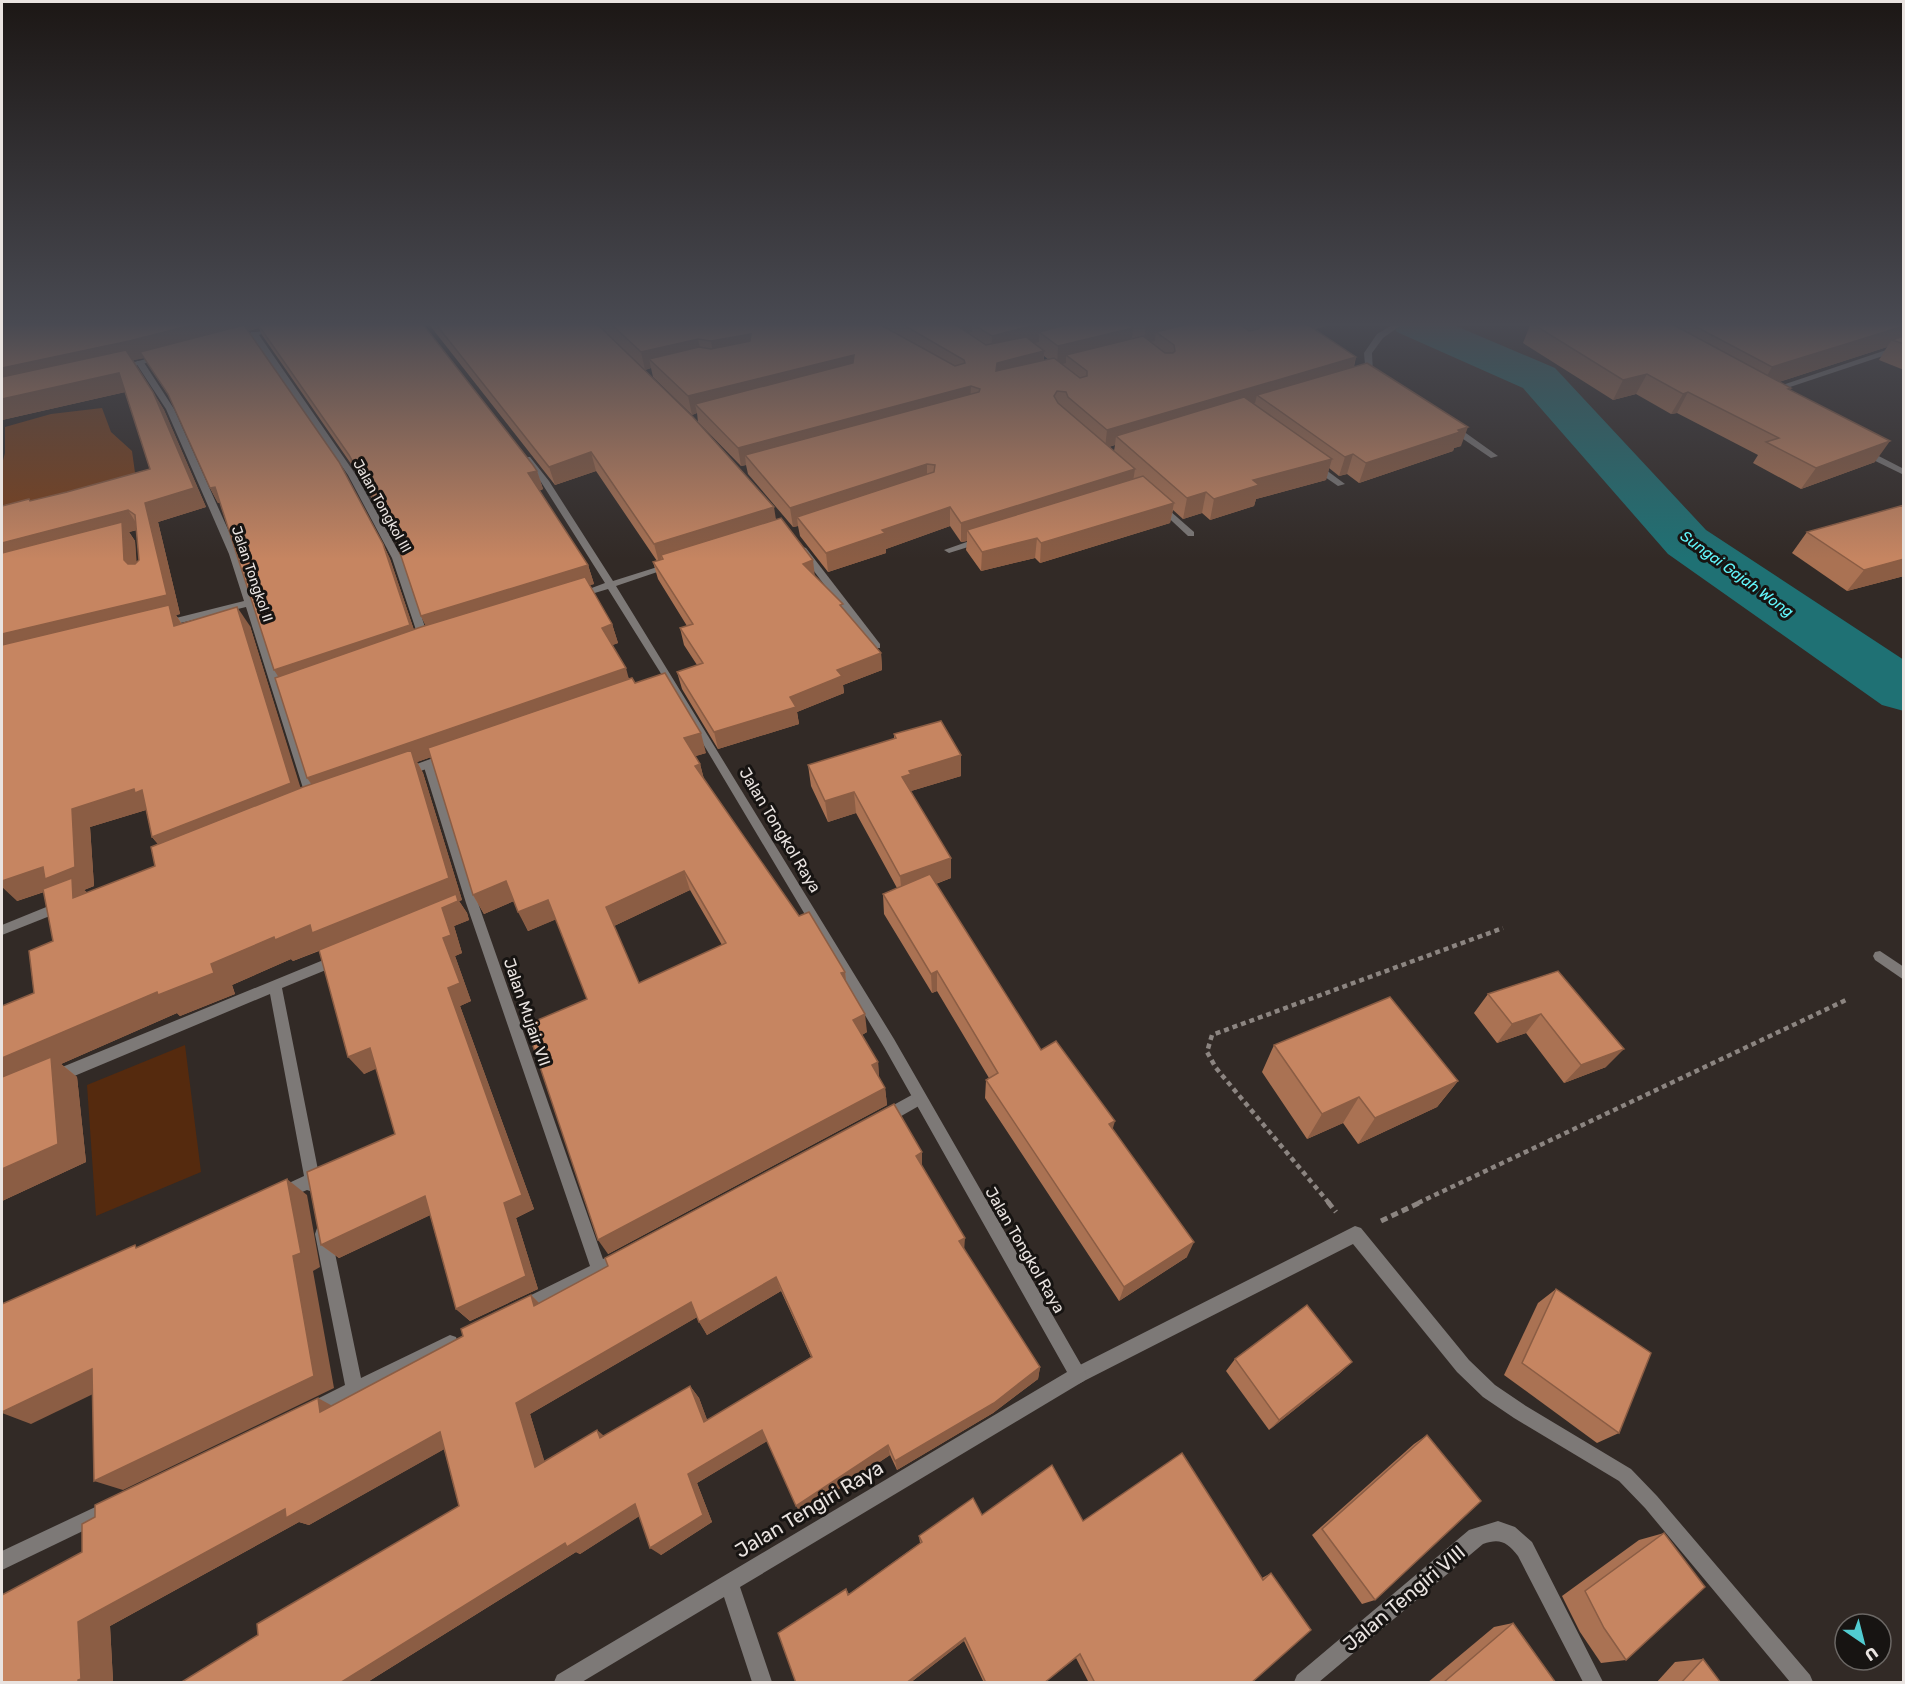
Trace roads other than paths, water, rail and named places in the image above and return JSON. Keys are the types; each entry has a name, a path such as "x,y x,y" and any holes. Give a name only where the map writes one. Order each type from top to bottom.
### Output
{"street":[{"name":"Jalan Tongkol II","path":"163,402 174,419 234,554 248,603 282,691 314,805"},
{"name":"Jalan Tongkol III","path":"301,402 352,475 397,558 425,642"},
{"path":"1447,425 1494,456"},
{"name":"Jalan Tongkol Raya","path":"517,445 545,481 609,585 664,682 889,1043 1078,1375"},
{"path":"1852,445 1904,473"},
{"path":"1305,458 1341,484"},
{"path":"1151,498 1191,534"},
{"path":"949,550 995,536"},
{"path":"796,542 876,646"},
{"path":"566,598 675,564"},
{"path":"158,625 248,603"},
{"path":"387,779 461,753"},
{"name":"Jalan Mujair VII","path":"429,764 467,906 599,1270"},
{"path":"2,930 77,900"},
{"path":"45,1081 352,954"},
{"path":"1880,956 1904,975"},
{"path":"275,986 355,1390"},
{"path":"868,1126 919,1098"},
{"path":"269,1199 312,1180"},
{"name":"Jalan Tengiri Raya","path":"564,1683 729,1582 1078,1375 1355,1234 1463,1366 1489,1391 1625,1475 1651,1502 1803,1683"},
{"path":"504,1317 641,1248"},
{"path":"302,1416 461,1338"},
{"path":"2,1561 119,1504"},
{"name":"Jalan Tengiri VIII","path":"1304,1683 1476,1537 1492,1530 1512,1533 1525,1549 1593,1683"},
{"path":"729,1582 762,1683"}],"waterway":[{"name":"Sungai Gajah Wong","path":"1560,402 1687,542 1904,690"}]}
